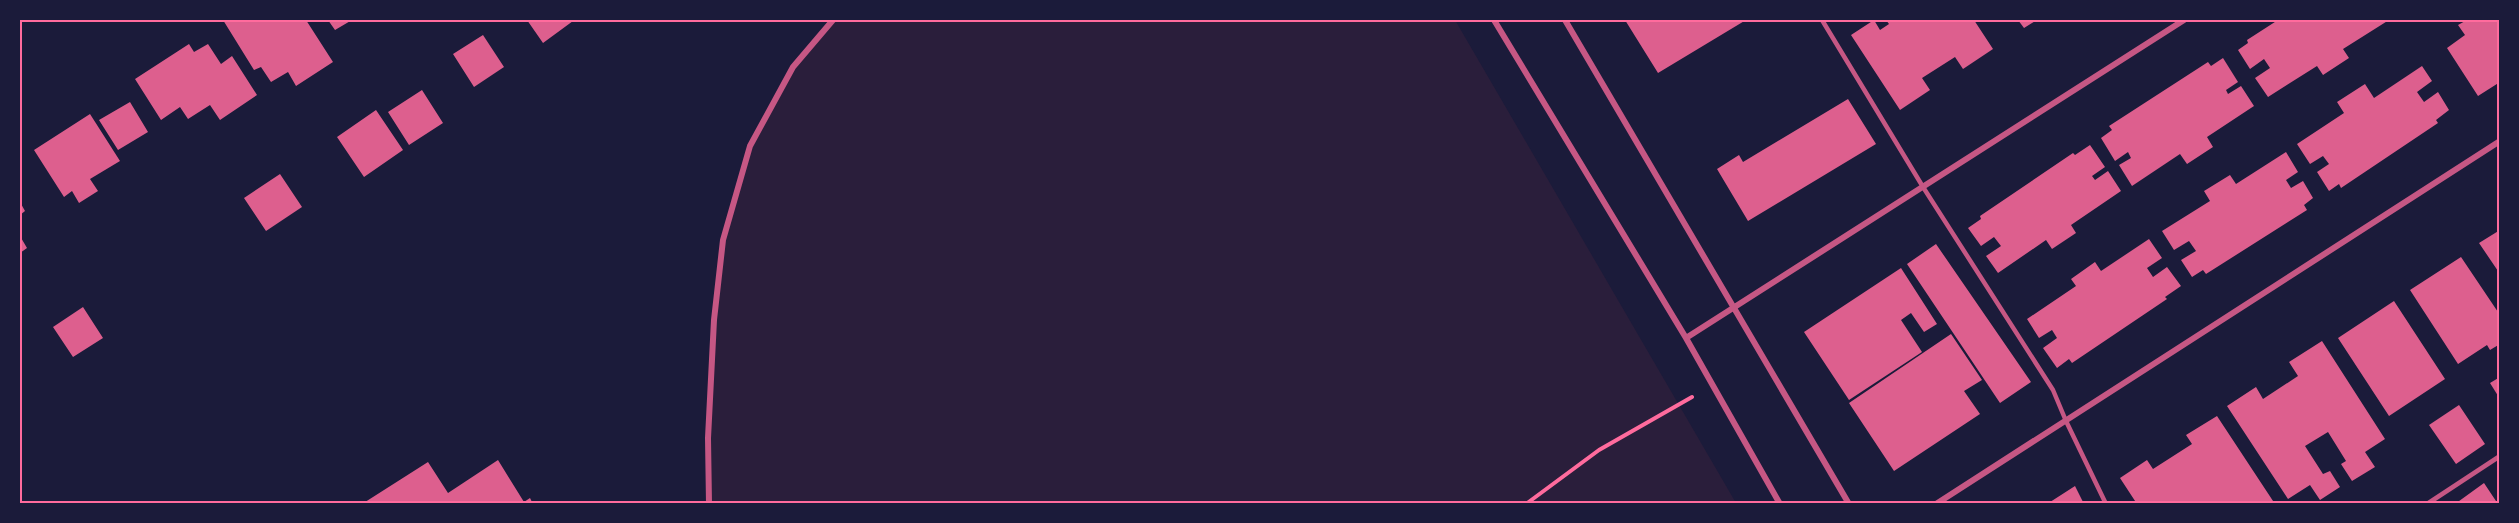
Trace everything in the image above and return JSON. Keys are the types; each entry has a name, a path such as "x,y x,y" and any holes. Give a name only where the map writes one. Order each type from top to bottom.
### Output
{"street":[{"path":"709,504 708,438 714,320 723,240 750,146 793,67 833,20"},
{"path":"1494,20 1686,338 1780,504"},
{"path":"1565,20 1849,504"},
{"path":"1686,338 2184,20"},
{"path":"1936,504 2499,141"}],"lane":[{"path":"1822,20 1923,187 2053,390 2106,504"},
{"path":"2427,504 2499,456"}],"path":[{"path":"1526,504 1599,450 1692,397"}],"shaded area":[{"path":"833,20 1455,20 1736,503 709,504 708,438 723,240 750,146 793,67"}],"building":[{"path":"223,20 306,20 333,62 296,86 288,72 271,82 261,67 254,70"},
{"path":"328,20 352,20 335,30"},
{"path":"527,20 572,20 573,21 543,43"},
{"path":"1625,20 1746,20 1658,73"},
{"path":"1874,20 1880,30 1889,24 1886,20 1974,20 1993,49 1963,69 1955,57 1922,78 1930,90 1900,110 1851,35"},
{"path":"2018,20 2037,20 2024,28"},
{"path":"2278,20 2389,20 2343,49 2349,58 2323,75 2317,66 2268,97 2255,78 2270,68 2264,59 2250,69 2238,50 2248,43 2247,40"},
{"path":"2467,20 2500,20 2500,82 2478,96 2447,48 2465,35 2458,25"},
{"path":"483,35 504,67 474,87 453,54"},
{"path":"189,44 194,52 208,44 221,64 232,56 257,95 220,120 210,105 188,119 180,107 161,120 135,79"},
{"path":"2223,58 2238,82 2226,90 2228,94 2241,86 2254,106 2207,137 2213,147 2187,164 2180,154 2132,186 2119,165 2131,158 2128,152 2115,161 2101,138 2112,130 2109,126 2208,62 2211,66"},
{"path":"2422,66 2432,81 2417,92 2424,102 2438,92 2449,110 2436,120 2438,123 2341,188 2339,184 2329,191 2317,172 2329,164 2323,156 2310,164 2297,144 2344,113 2337,102 2365,84 2374,98"},
{"path":"422,90 443,123 409,145 388,112"},
{"path":"1848,99 1876,144 1748,221 1717,169 1739,155 1743,162"},
{"path":"130,102 148,132 118,150 99,120"},
{"path":"376,110 403,150 364,177 337,137"},
{"path":"90,114 120,161 90,179 98,191 79,203 72,191 64,197 34,150"},
{"path":"2090,145 2105,167 2092,176 2095,180 2108,171 2121,191 2071,225 2076,233 2052,249 2046,240 1998,273 1986,256 2001,246 1994,237 1981,246 1968,228 1981,219 1980,216 2073,153 2075,155"},
{"path":"2286,152 2298,172 2286,180 2291,188 2303,181 2313,198 2304,205 2307,210 2206,274 2203,270 2192,277 2181,260 2196,251 2189,241 2174,250 2162,231 2210,201 2204,191 2230,175 2236,184"},
{"path":"280,174 302,207 266,231 244,198"},
{"path":"20,202 25,211 20,215"},
{"path":"2500,230 2500,274 2479,243"},
{"path":"20,236 27,248 20,253"},
{"path":"2149,239 2162,258 2147,268 2153,277 2167,267 2181,286 2165,297 2167,299 2072,363 2069,359 2057,368 2043,348 2057,338 2052,330 2039,338 2027,319 2076,286 2071,279 2095,262 2101,271"},
{"path":"1936,244 2031,382 2000,403 1907,264"},
{"path":"2461,257 2500,315 2500,344 2490,350 2487,345 2458,364 2410,290"},
{"path":"1901,268 1937,324 1924,332 1911,313 1901,320 1922,352 1849,400 1804,332"},
{"path":"2394,301 2445,379 2389,416 2338,338"},
{"path":"83,307 103,338 73,357 53,327"},
{"path":"1951,334 1982,380 1964,391 1980,414 1894,471 1849,403"},
{"path":"2322,341 2385,439 2365,452 2375,467 2352,481 2341,464 2346,461 2328,432 2305,446 2323,474 2330,471 2340,487 2320,500 2310,485 2288,499 2227,406 2256,387 2263,399 2298,376 2289,362"},
{"path":"2500,377 2500,399 2490,383"},
{"path":"2459,405 2485,444 2456,464 2429,425"},
{"path":"2217,416 2275,504 2137,504 2120,478 2147,460 2153,469 2192,444 2186,435"},
{"path":"498,460 524,502 530,498 533,504 362,504 428,462 448,493"},
{"path":"2484,483 2498,504 2455,504"},
{"path":"2075,486 2084,504 2047,504"}]}
